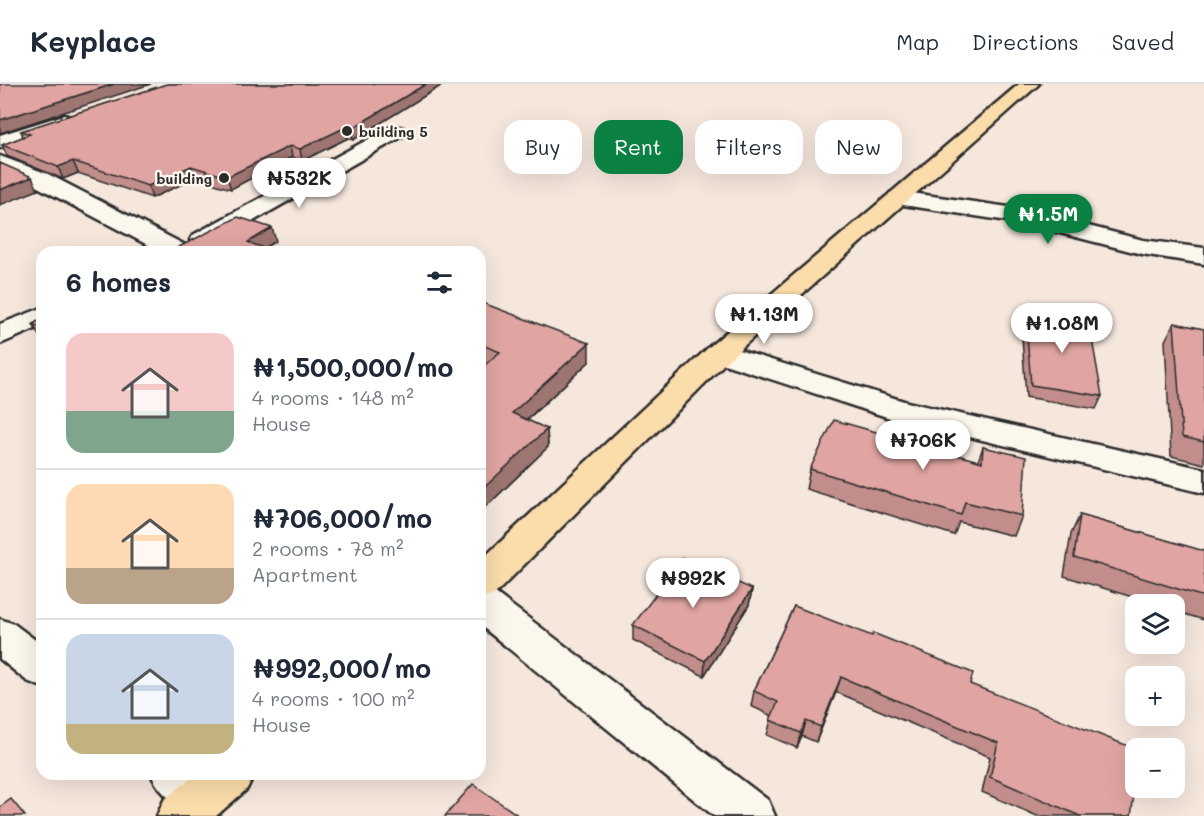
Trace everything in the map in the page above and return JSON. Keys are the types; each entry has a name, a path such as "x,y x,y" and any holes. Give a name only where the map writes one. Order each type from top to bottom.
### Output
{"main road":[{"path":"486,578 718,353 1030,84"}],"street":[{"path":"0,142 77,117"},
{"path":"192,246 396,132"},
{"path":"0,162 40,179 169,246"},
{"path":"898,198 1022,216 1142,247 1204,256"},
{"path":"0,335 36,319"},
{"path":"718,353 900,411 1204,482"},
{"path":"486,608 752,816"},
{"path":"0,636 36,664"}],"building":[{"path":"0,84 114,84 0,120"},
{"path":"167,84 426,84 351,129 346,127 300,149 290,146 227,177 191,166 148,186 73,161 58,167 2,145 30,134 21,131"},
{"path":"0,163 32,177 0,190"},
{"path":"238,217 272,228 248,242 258,246 181,246"},
{"path":"486,304 589,343 512,413 547,429 486,485 486,364 500,352 486,346"},
{"path":"1025,310 1089,322 1102,396 1031,385"},
{"path":"1174,323 1204,329 1204,442 1182,437"},
{"path":"834,420 982,462 983,447 1026,457 1022,516 965,502 961,515 810,469"},
{"path":"1080,515 1204,551 1204,597 1074,557"},
{"path":"683,558 752,589 705,661 633,625"},
{"path":"794,606 872,636 873,633 973,673 970,684 1125,745 1125,798 1134,798 1131,816 1080,816 990,777 998,743 841,677 821,727 806,721 801,733 770,720 778,702 754,691"},
{"path":"473,784 519,816 445,816"},
{"path":"11,799 25,816 0,816 0,807"}],"place":[{"name":"building 5","path":"347,131"},
{"name":"building","path":"224,178"}]}
